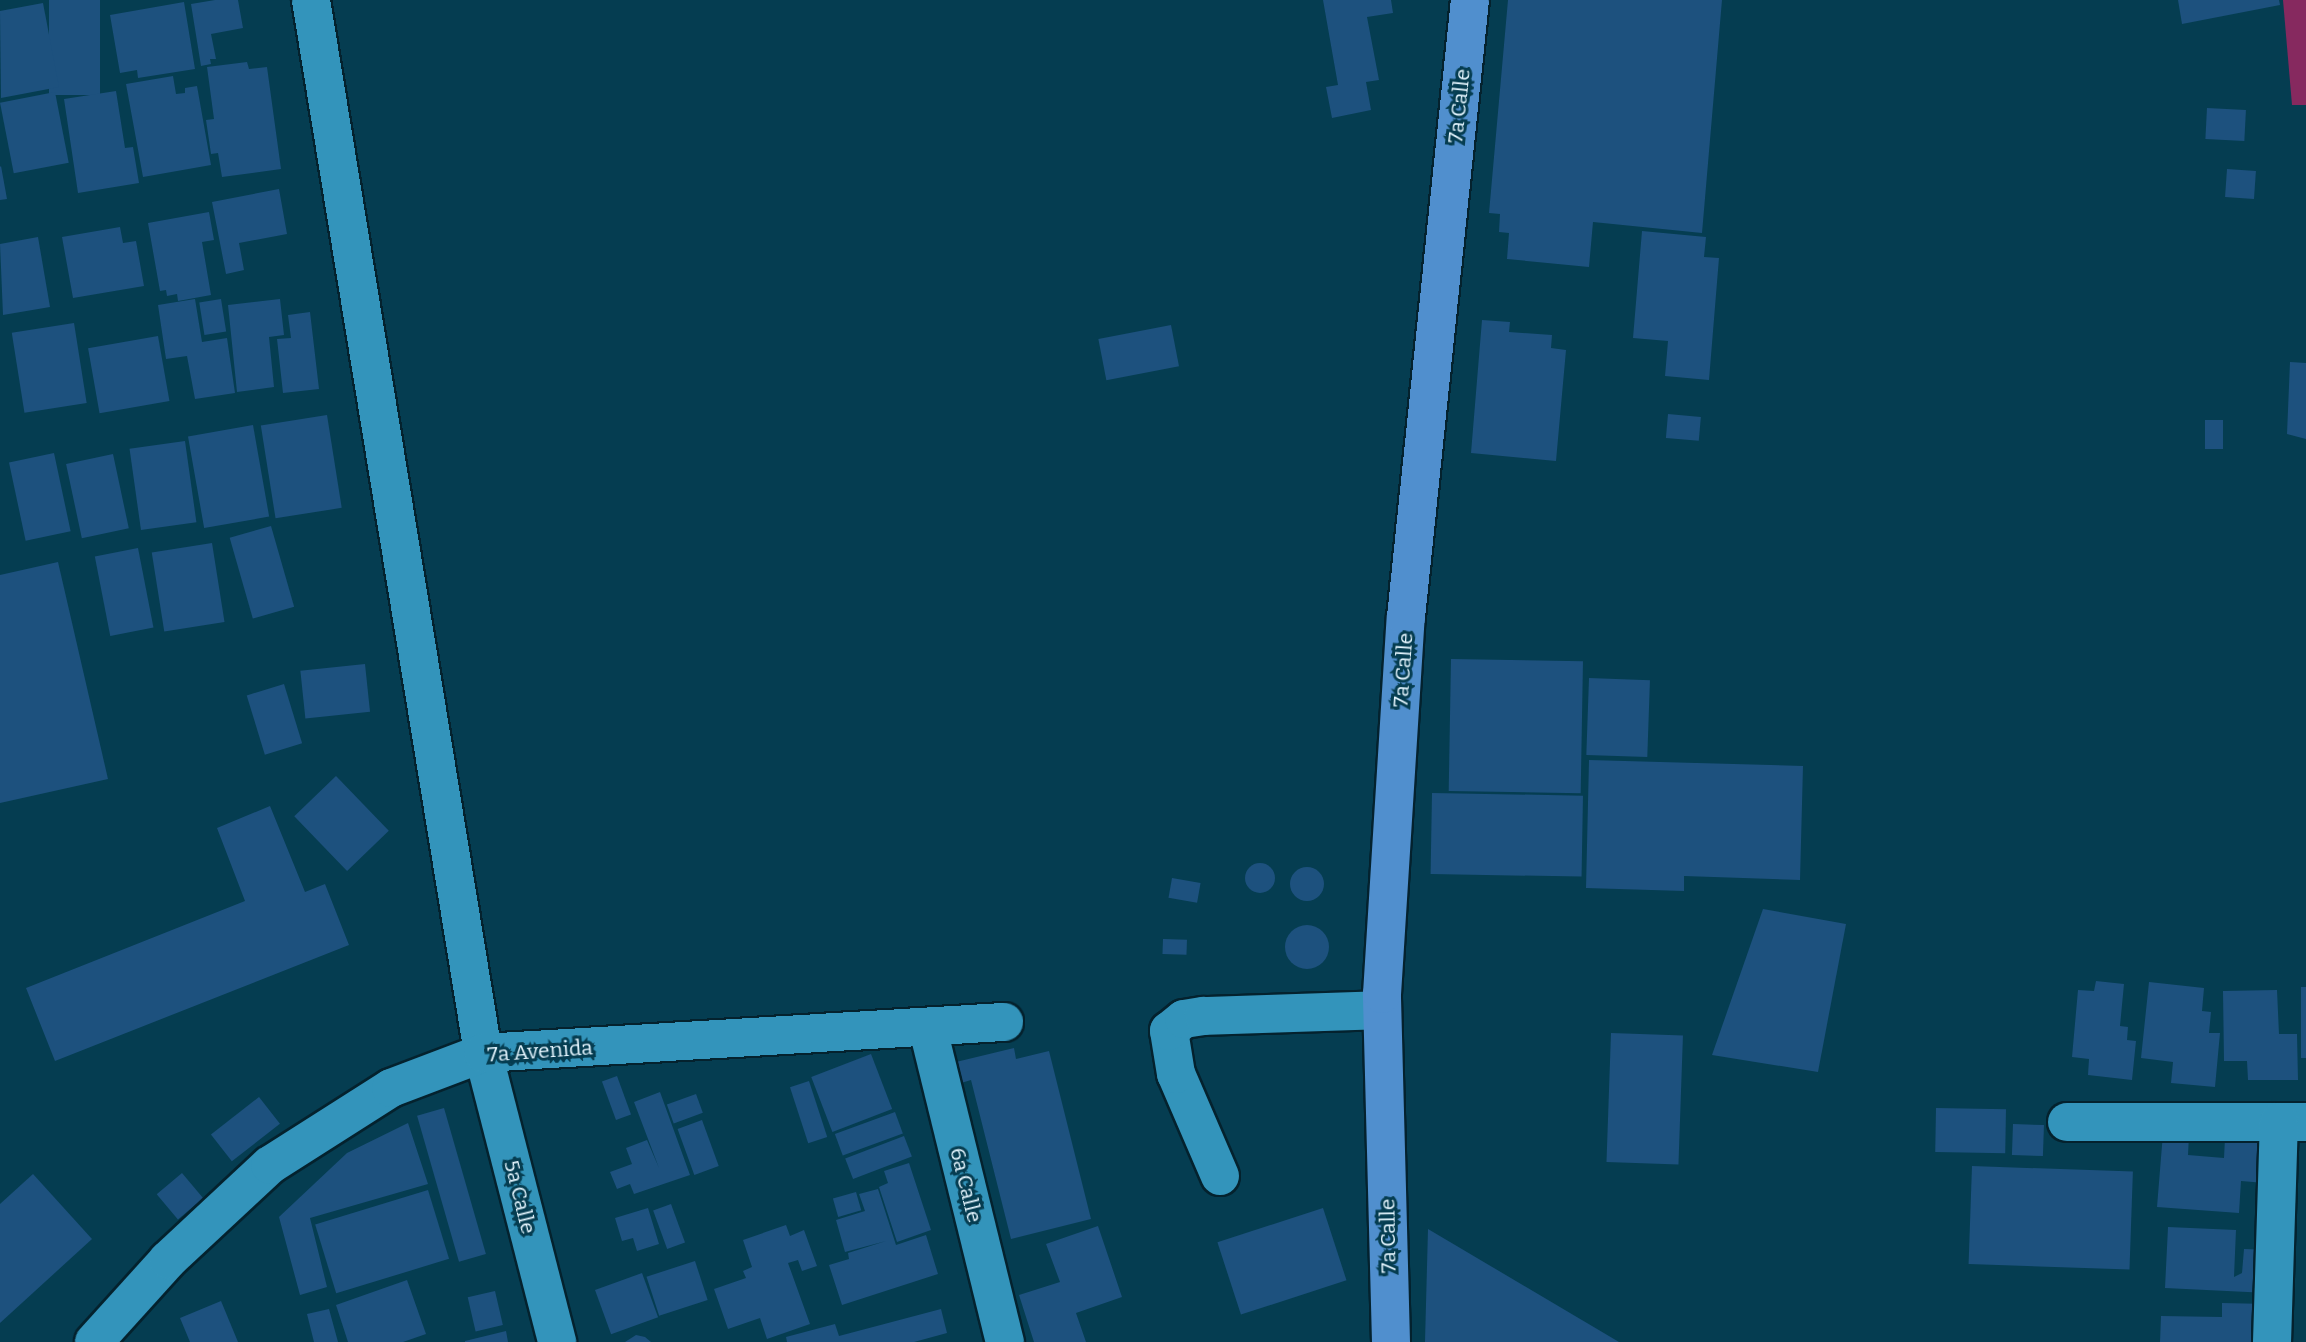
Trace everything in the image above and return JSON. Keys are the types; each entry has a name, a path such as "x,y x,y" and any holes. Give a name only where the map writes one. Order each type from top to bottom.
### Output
{"street":[{"name":"5a Calle","path":"311,0 483,1053 557,1342"},
{"name":"7a Calle","path":"1391,1342 1382,1010 1406,617 1470,0"},
{"path":"1220,1176 1176,1073 1169,1031 1184,1019 1204,1016 1382,1010"},
{"name":"7a Avenida","path":"96,1340 168,1260 270,1165 391,1088 483,1053 928,1029 1004,1021"},
{"name":"6a Calle","path":"928,1029 1005,1342"},
{"path":"2067,1122 2293,1122 2272,1342"}],"shaded area":[{"path":"2283,0 2306,0 2306,105 2292,105"}],"building":[{"path":"49,0 100,0 100,95 49,95"},
{"path":"238,0 243,28 211,34 216,59 210,59 211,64 201,66 191,4"},
{"path":"1323,0 1391,0 1393,13 1367,17 1379,80 1366,82 1371,110 1332,118 1326,87 1338,85"},
{"path":"1508,0 1722,0 1702,233 1593,222 1589,267 1507,259 1509,233 1499,232 1500,214 1489,213"},
{"path":"2178,0 2279,0 2280,5 2182,24"},
{"path":"184,2 195,69 138,78 137,70 120,73 110,15"},
{"path":"43,3 59,87 1,98 0,11"},
{"path":"247,62 249,69 267,67 281,169 222,177 218,153 211,154 206,120 214,119 207,67"},
{"path":"173,76 176,94 185,93 185,88 197,86 211,165 143,177 126,84"},
{"path":"116,91 125,148 133,147 139,183 78,193 64,99"},
{"path":"55,92 69,163 14,173 0,103"},
{"path":"2207,108 2246,110 2244,141 2205,139"},
{"path":"0,167 7,199 0,200"},
{"path":"2227,169 2256,171 2254,199 2225,197"},
{"path":"279,189 287,234 239,243 244,270 226,274 212,202"},
{"path":"209,212 214,240 202,242 211,295 178,301 177,294 167,296 166,290 160,291 148,223"},
{"path":"120,227 123,243 136,241 144,286 73,298 62,237"},
{"path":"1642,231 1706,237 1704,257 1719,258 1709,380 1665,376 1668,341 1633,338"},
{"path":"38,237 50,307 3,315 0,244"},
{"path":"195,299 202,342 227,338 235,393 195,399 187,356 166,359 158,305"},
{"path":"221,299 226,332 204,335 199,302"},
{"path":"280,299 284,335 269,337 274,387 237,392 228,305"},
{"path":"310,312 319,389 283,393 277,339 291,338 288,315"},
{"path":"1482,320 1510,322 1509,332 1552,335 1551,348 1566,350 1556,461 1471,453"},
{"path":"74,323 87,403 24,413 12,333"},
{"path":"1171,325 1179,366 1106,380 1098,339"},
{"path":"158,336 169,401 100,413 88,348"},
{"path":"2290,362 2306,363 2306,439 2287,434"},
{"path":"1668,414 1701,417 1699,441 1666,438"},
{"path":"327,415 342,508 276,518 261,425"},
{"path":"2205,420 2223,420 2223,449 2205,449"},
{"path":"253,425 269,517 204,528 188,436"},
{"path":"185,441 196,522 141,530 130,449"},
{"path":"54,453 71,531 26,541 9,463"},
{"path":"113,454 129,528 82,538 66,464"},
{"path":"271,526 294,607 253,619 230,538"},
{"path":"212,543 225,622 164,632 152,553"},
{"path":"138,548 153,628 110,636 95,556"},
{"path":"58,562 108,779 0,803 0,575"},
{"path":"1451,659 1583,661 1581,793 1449,791"},
{"path":"365,664 370,712 305,719 300,671"},
{"path":"1589,678 1650,680 1647,757 1586,755"},
{"path":"284,684 302,743 265,755 247,695"},
{"path":"1589,760 1803,766 1800,880 1684,876 1684,891 1586,888"},
{"path":"336,776 389,831 347,871 294,816"},
{"path":"1432,793 1583,796 1582,877 1431,874"},
{"path":"270,806 305,892 325,884 349,945 55,1061 26,988 245,901 217,828"},
{"path":"1260,863 1271,867 1275,878 1271,889 1260,893 1249,889 1245,878 1249,867"},
{"path":"1307,867 1319,872 1324,884 1319,896 1307,901 1295,896 1290,884 1295,872"},
{"path":"1172,878 1201,883 1197,903 1169,898"},
{"path":"1763,909 1846,924 1818,1072 1712,1055"},
{"path":"1307,925 1322,932 1329,947 1322,962 1307,969 1292,962 1285,947 1292,932"},
{"path":"1163,939 1187,940 1186,955 1162,954"},
{"path":"2096,981 2124,984 2120,1026 2128,1027 2127,1040 2136,1041 2132,1080 2088,1075 2089,1059 2072,1057 2078,990 2094,991"},
{"path":"2149,982 2204,988 2202,1011 2211,1012 2209,1033 2220,1033 2215,1087 2171,1083 2173,1062 2141,1058"},
{"path":"2301,987 2306,987 2306,1058 2301,1058"},
{"path":"2277,990 2279,1034 2297,1034 2298,1080 2248,1080 2247,1061 2224,1061 2223,991"},
{"path":"1611,1033 1683,1036 1678,1164 1606,1162"},
{"path":"1014,1048 1016,1059 1049,1051 1091,1219 1011,1239 971,1080 961,1083 956,1062"},
{"path":"871,1054 892,1109 832,1132 811,1077"},
{"path":"617,1076 631,1115 616,1120 602,1081"},
{"path":"809,1081 827,1137 808,1143 790,1087"},
{"path":"660,1092 690,1175 634,1194 630,1184 617,1189 610,1172 632,1164 626,1148 647,1140 659,1168 634,1102"},
{"path":"696,1094 703,1113 674,1123 667,1105"},
{"path":"259,1097 280,1124 232,1161 211,1135"},
{"path":"444,1108 486,1254 459,1262 417,1116"},
{"path":"1936,1108 2006,1109 2005,1153 1935,1152"},
{"path":"895,1112 903,1134 843,1156 835,1134"},
{"path":"702,1120 719,1166 694,1175 678,1129"},
{"path":"408,1123 428,1184 310,1218 327,1287 300,1295 279,1217 347,1153"},
{"path":"2013,1124 2044,1125 2043,1156 2012,1155"},
{"path":"2163,1133 2189,1135 2188,1155 2224,1158 2225,1138 2268,1142 2265,1183 2241,1181 2239,1213 2157,1207"},
{"path":"904,1136 912,1157 853,1179 845,1159"},
{"path":"909,1163 931,1230 897,1242 879,1187 888,1183 884,1171"},
{"path":"1972,1166 2133,1172 2129,1270 1969,1264"},
{"path":"182,1173 203,1198 178,1219 157,1194"},
{"path":"33,1174 92,1239 0,1323 0,1204"},
{"path":"878,1189 896,1245 926,1235 938,1274 842,1305 829,1265 849,1259 848,1253 886,1241 845,1252 836,1220 865,1211 859,1194"},
{"path":"428,1190 449,1259 336,1293 315,1224"},
{"path":"856,1192 861,1210 838,1217 833,1199"},
{"path":"671,1204 685,1243 667,1249 653,1210"},
{"path":"648,1208 659,1244 637,1251 633,1238 622,1241 615,1218"},
{"path":"1323,1208 1346,1280 1241,1315 1217,1242"},
{"path":"786,1225 790,1236 804,1230 817,1266 802,1271 798,1260 788,1263 810,1324 767,1339 760,1318 728,1329 714,1289 746,1278 743,1271 752,1267 743,1240"},
{"path":"1098,1226 1122,1297 1076,1313 1086,1342 1034,1342 1019,1295 1060,1282 1046,1244"},
{"path":"2168,1227 2236,1230 2234,1277 2242,1273 2244,1249 2270,1250 2268,1293 2165,1288"},
{"path":"1428,1229 1619,1342 1425,1342"},
{"path":"695,1261 708,1300 659,1316 646,1277"},
{"path":"642,1273 658,1317 611,1334 595,1290"},
{"path":"407,1280 426,1334 403,1342 348,1342 336,1305"},
{"path":"495,1291 503,1325 476,1331 468,1297"},
{"path":"221,1301 238,1342 190,1342 180,1318"},
{"path":"2222,1303 2268,1304 2267,1342 2160,1342 2161,1316 2222,1317"},
{"path":"329,1309 338,1342 314,1342 307,1314"},
{"path":"941,1309 947,1333 914,1342 787,1342 786,1337 835,1324 839,1336"},
{"path":"506,1331 508,1342 465,1342 465,1341"},
{"path":"636,1335 645,1337 651,1342 625,1342"}]}
